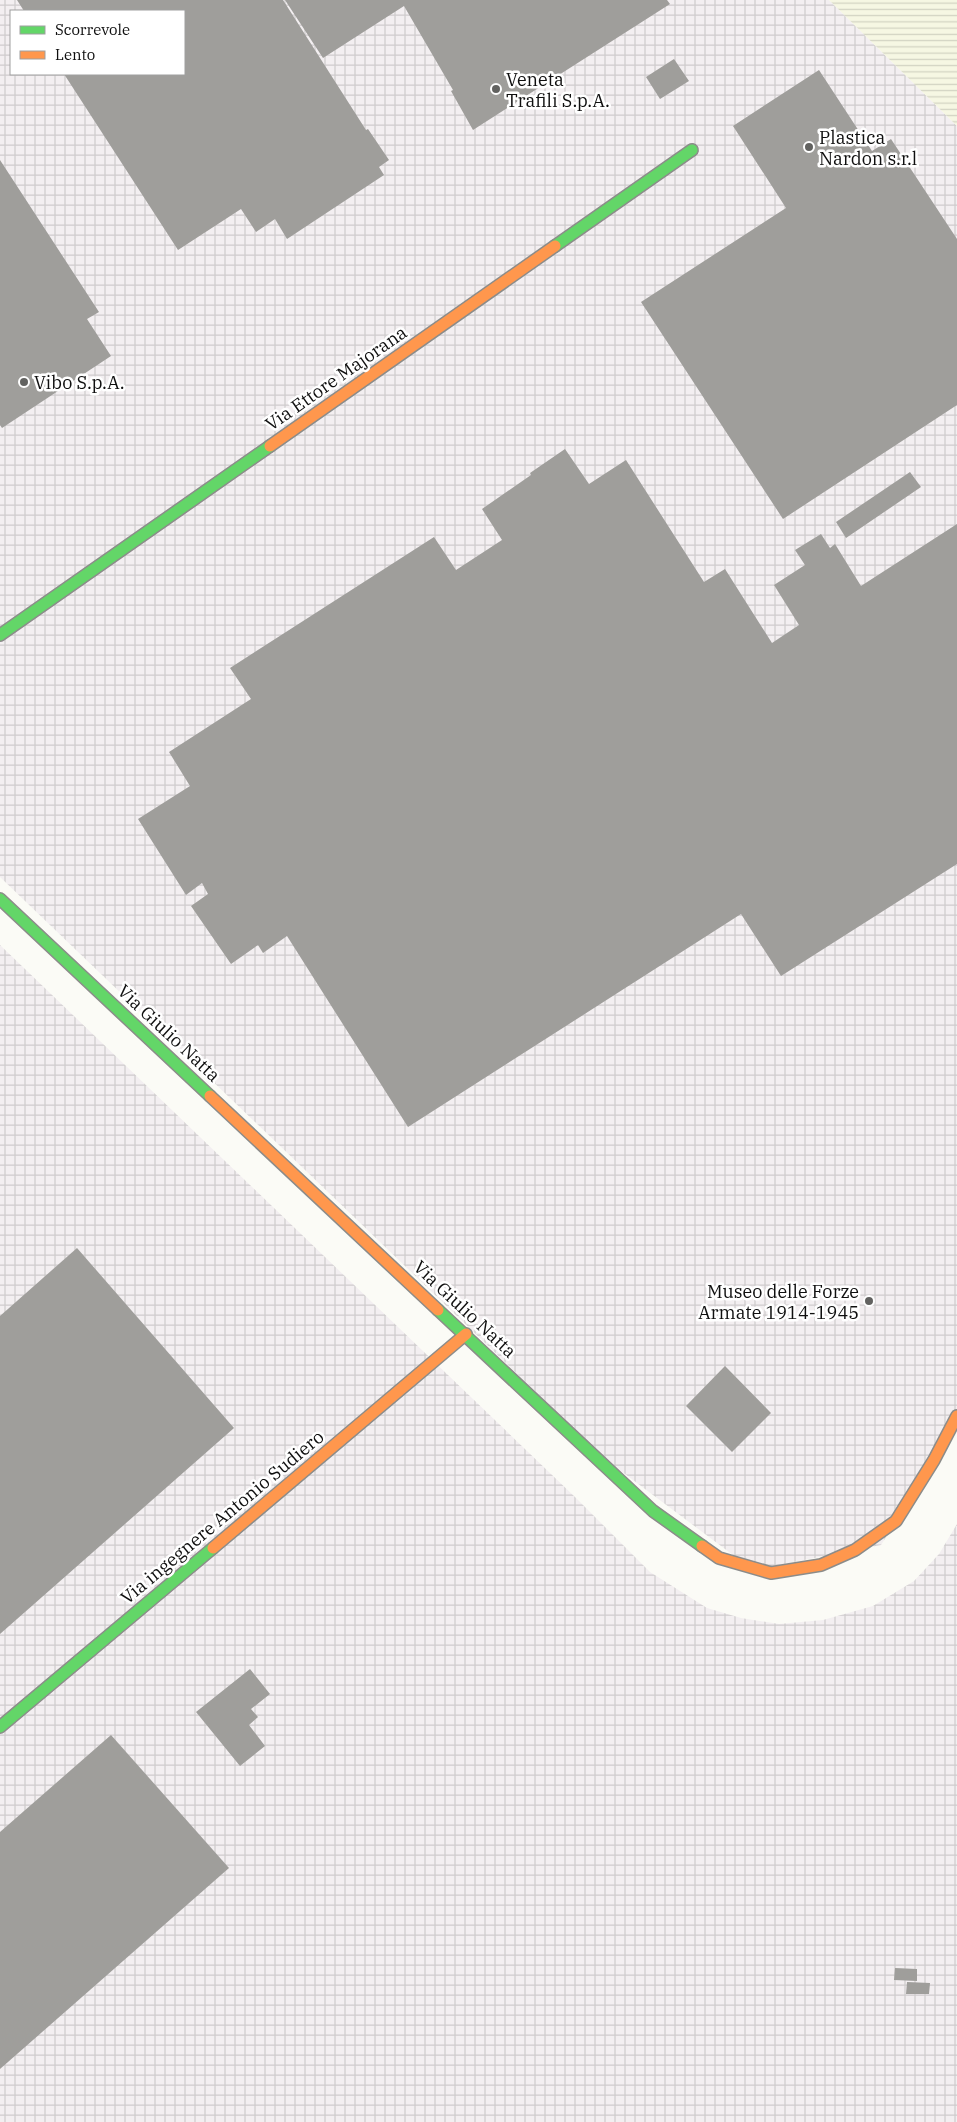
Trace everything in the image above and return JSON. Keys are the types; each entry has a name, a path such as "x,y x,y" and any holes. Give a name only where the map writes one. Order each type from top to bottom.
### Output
{"street":[{"name":"Via Ettore Majorana","path":"0,635 692,150"},
{"name":"Via Giulio Natta","path":"0,898 653,1510 719,1558 771,1573 821,1566 856,1550 896,1521 934,1460 957,1416"},
{"name":"Via ingegnere Antonio Sudiero","path":"0,1727 466,1334"}],"shaded area":[{"path":"0,0 829,0 957,126 957,1428 881,1545 753,1570 609,1462 0,877"},
{"path":"0,945 575,1497 650,1572 707,1608 741,1618 779,1624 823,1620 873,1606 914,1581 939,1554 957,1524 957,2122 0,2122"}],"green space":[{"path":"829,0 957,0 957,126"}],"building":[{"path":"17,0 283,0 366,130 368,129 389,160 379,167 384,175 287,239 275,219 256,232 241,209 178,250 65,75 185,75 185,10 23,10"},
{"path":"285,0 667,0 670,4 473,130 451,91 453,90 404,6 323,58"},
{"path":"674,59 689,81 660,99 646,77"},
{"path":"819,70 872,151 891,139 957,239 957,405 783,519 641,302 786,208 733,126"},
{"path":"0,160 99,312 87,319 111,356 2,428 0,425"},
{"path":"565,449 589,484 626,460 704,582 725,569 772,643 799,625 774,585 805,565 795,550 821,534 830,548 835,544 861,586 957,524 957,864 781,976 741,914 408,1127 287,936 263,953 258,945 231,964 191,906 208,894 202,883 186,895 138,819 190,786 169,752 251,699 230,668 434,537 456,570 502,540 482,509"},
{"path":"910,472 921,487 846,538 836,522"},
{"path":"77,1248 234,1428 0,1634 0,1316"},
{"path":"725,1366 771,1413 732,1452 686,1406"},
{"path":"250,1669 270,1694 251,1709 258,1717 249,1725 265,1746 240,1766 196,1712"},
{"path":"111,1735 229,1868 0,2069 0,1832"},
{"path":"895,1968 917,1969 917,1981 894,1980"},
{"path":"907,1982 930,1983 929,1994 906,1994"}],"traffic: fast":[{"path":"555,246 692,150"},
{"path":"0,635 270,446"},
{"path":"0,899 210,1096"},
{"path":"438,1310 653,1511 702,1546"},
{"path":"0,1727 213,1548"}],"traffic: slow":[{"path":"270,446 555,246"},
{"path":"210,1096 438,1310"},
{"path":"213,1548 466,1334"},
{"path":"702,1546 719,1558 771,1573 821,1565 855,1550 896,1521 934,1460 957,1416"}],"place":[{"name":"Veneta Trafili S.p.A.","path":"496,89"},
{"name":"Plastica Nardon s.r.l","path":"809,147"},
{"name":"Vibo S.p.A.","path":"24,382"},
{"name":"Museo delle Forze Armate 1914-1945","path":"869,1301"}]}
